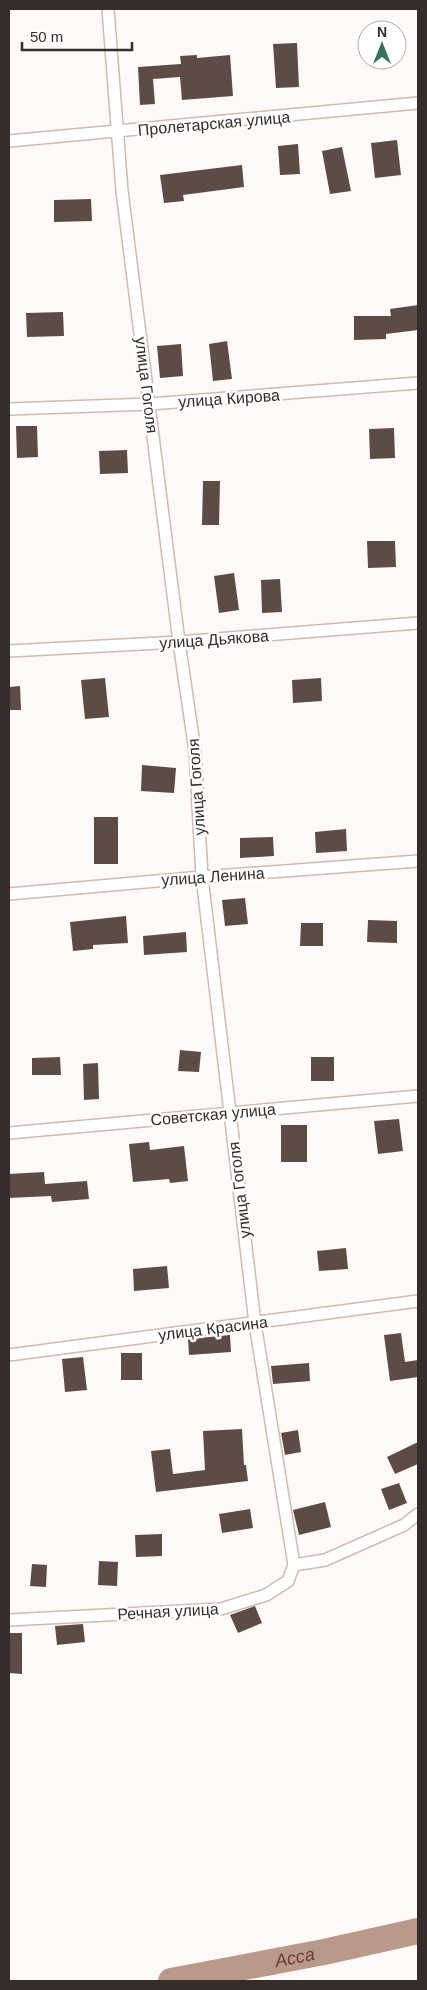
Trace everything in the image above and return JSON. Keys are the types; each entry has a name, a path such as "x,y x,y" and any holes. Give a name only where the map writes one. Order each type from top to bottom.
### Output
{"street":[{"name":"улица Гоголя","path":"108,9 122,191 194,751 202,876 255,1323 294,1565"},
{"name":"Пролетарская улица","path":"9,141 418,103"},
{"name":"улица Кирова","path":"9,409 150,404 418,383"},
{"name":"улица Дьякова","path":"9,651 179,642 418,623"},
{"name":"улица Ленина","path":"9,894 202,876 418,861"},
{"name":"Советская улица","path":"9,1133 418,1096"},
{"name":"улица Красина","path":"9,1355 418,1301"},
{"path":"294,1565 325,1560 404,1525 418,1514"},
{"name":"Речная улица","path":"9,1620 221,1610 274,1590 288,1581 294,1565"}],"building":[{"path":"297,43 299,87 276,88 273,44"},
{"path":"197,55 197,58 230,55 233,96 182,100 180,77 153,79 155,104 140,105 138,67 181,64 180,56"},
{"path":"397,140 401,175 375,178 371,143"},
{"path":"298,144 300,174 280,175 278,146"},
{"path":"342,147 351,191 330,194 322,151"},
{"path":"242,165 244,187 183,195 184,201 164,203 160,175"},
{"path":"91,199 92,221 54,222 54,200"},
{"path":"418,305 418,330 386,334 386,339 354,340 354,316 391,316 390,309"},
{"path":"63,312 64,336 27,337 26,313"},
{"path":"227,341 232,379 213,381 209,344"},
{"path":"181,344 183,376 160,378 157,346"},
{"path":"16,426 37,426 38,457 17,458"},
{"path":"394,428 395,458 370,459 369,429"},
{"path":"127,450 128,473 100,474 99,451"},
{"path":"203,481 220,481 219,525 202,525"},
{"path":"367,541 395,541 396,567 368,568"},
{"path":"234,573 239,610 219,613 214,576"},
{"path":"280,579 282,612 262,613 261,580"},
{"path":"105,678 109,717 85,719 81,680"},
{"path":"321,678 322,701 293,703 292,680"},
{"path":"20,686 21,710 9,710 9,687"},
{"path":"142,765 176,768 174,793 141,791"},
{"path":"94,817 118,817 118,864 94,864"},
{"path":"346,829 347,851 316,853 315,832"},
{"path":"273,837 274,856 240,858 240,838"},
{"path":"245,898 248,924 225,926 222,900"},
{"path":"126,916 128,943 93,945 93,949 73,951 70,922"},
{"path":"368,920 397,921 397,943 367,942"},
{"path":"301,923 323,923 323,946 300,946"},
{"path":"186,932 187,952 144,955 143,936"},
{"path":"180,1050 201,1052 199,1072 178,1071"},
{"path":"60,1057 61,1075 32,1075 32,1058"},
{"path":"311,1057 334,1057 334,1081 311,1081"},
{"path":"98,1063 99,1099 84,1100 83,1064"},
{"path":"399,1119 403,1151 378,1154 374,1121"},
{"path":"281,1125 307,1125 307,1162 281,1162"},
{"path":"149,1142 150,1150 184,1146 188,1181 170,1183 169,1179 133,1182 129,1144"},
{"path":"44,1172 45,1184 87,1181 89,1199 52,1202 51,1196 9,1198 9,1174"},
{"path":"346,1248 348,1269 319,1271 317,1251"},
{"path":"167,1266 169,1288 134,1291 133,1269"},
{"path":"401,1333 405,1362 418,1360 418,1377 390,1381 384,1335"},
{"path":"230,1335 231,1352 189,1355 188,1339"},
{"path":"121,1353 142,1353 142,1380 121,1380"},
{"path":"83,1357 87,1390 65,1392 62,1359"},
{"path":"309,1363 310,1381 273,1384 271,1366"},
{"path":"242,1429 244,1465 246,1465 248,1481 156,1492 151,1451 170,1449 173,1474 205,1470 203,1431"},
{"path":"298,1430 301,1452 285,1455 281,1433"},
{"path":"418,1442 418,1464 395,1474 387,1457"},
{"path":"399,1483 407,1503 389,1510 381,1489"},
{"path":"325,1502 331,1527 299,1535 293,1510"},
{"path":"250,1509 253,1528 222,1533 219,1514"},
{"path":"162,1534 162,1556 136,1557 135,1535"},
{"path":"99,1561 118,1562 117,1586 98,1585"},
{"path":"32,1564 47,1565 46,1587 30,1586"},
{"path":"255,1606 262,1623 238,1633 230,1615"},
{"path":"83,1624 85,1642 57,1645 55,1626"},
{"path":"9,1633 22,1633 22,1674 9,1673"}],"waterway":[{"name":"Асса","path":"171,1981 324,1952 418,1931"}]}
